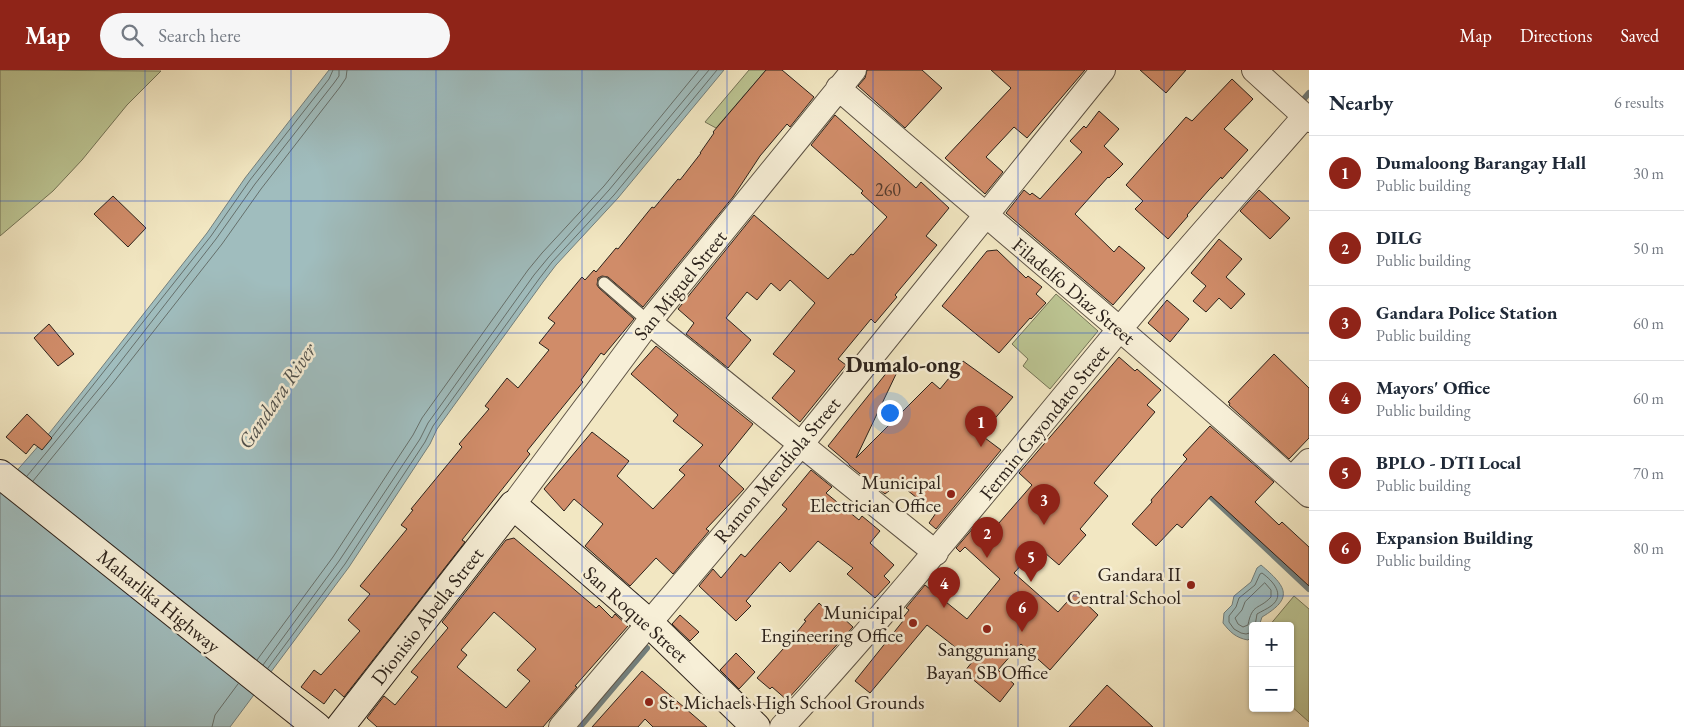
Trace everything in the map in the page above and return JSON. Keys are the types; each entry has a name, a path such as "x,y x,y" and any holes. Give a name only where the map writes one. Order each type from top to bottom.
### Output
{"main road":[{"name":"Maharlika Highway","path":"0,474 317,727"},
{"name":"San Roque Street","path":"513,505 649,623 756,727"},
{"name":"Dionisio Abella Street","path":"340,727 513,505"}],"street":[{"name":"San Miguel Street","path":"513,505 649,322 854,70"},
{"name":"Ramon Mendiola Street","path":"561,727 802,443 1102,70"},
{"path":"1254,70 1307,118"},
{"name":"Filadelfo Diaz Street","path":"838,88 985,216 1204,401 1300,487"},
{"name":"Fermin Gayondato Street","path":"782,727 936,553 1120,330 1307,118"},
{"path":"649,322 802,443 936,553"},
{"path":"1300,487 1309,461"}],"lane":[{"path":"604,284 649,322"}],"green space":[{"path":"0,70 161,71 127,105 82,160 53,191 0,236"},
{"path":"749,70 766,70 716,128 705,122"},
{"path":"1056,294 1098,331 1050,389 1023,366 1028,359 1012,344"},
{"path":"1294,596 1309,609 1309,722 1294,709 1294,622 1272,622"}],"water":[{"name":"Gandara River","path":"329,70 724,70 618,198 556,265 543,282 437,429 430,444 349,567 230,727 0,727 0,490 47,436 207,233 245,178"},
{"path":"1261,565 1277,580 1283,592 1283,598 1279,604 1262,617 1260,622 1249,622 1248,640 1237,636 1228,629 1223,623 1224,613 1232,605 1234,596 1251,582 1257,568"}],"building":[{"path":"766,70 782,70 814,97 790,127 787,124 760,156 733,197 643,307 608,277 602,276 598,278 597,285 599,288 634,319 604,355 601,353 581,380 583,382 527,451 530,454 462,540 465,542 344,697 335,689 324,704 301,687 314,670 321,675 360,631 348,620 370,594 360,586 407,529 401,525 413,510 411,509 462,447 459,444 489,409 485,406 507,378 518,388 549,350 539,343 555,323 548,318 582,277 585,280 594,270 596,272 616,248 618,249 652,207 654,208 678,179 680,180 701,153 713,132"},
{"path":"867,70 922,70 942,88 905,128 858,86 865,78"},
{"path":"991,70 1085,70 1027,138 1014,127 986,157 1003,172 985,194 945,158 1011,88"},
{"path":"1140,70 1186,70 1166,93"},
{"path":"1232,79 1253,99 1224,129 1248,150 1222,179 1221,177 1208,191 1168,239 1135,209 1143,201 1126,185 1186,117 1192,121"},
{"path":"1099,111 1119,129 1104,146 1123,164 1108,177 1075,214 1114,252 1119,246 1145,268 1113,305 1006,213 1024,190 1040,199 1082,152 1070,141 1084,126 1086,128"},
{"path":"835,115 916,188 921,182 949,208 926,236 937,245 895,295 897,297 875,323 871,319 838,359 846,365 800,422 772,398 795,371 773,354 815,303 790,280 780,291 771,283 757,300 747,292 726,318 751,340 728,368 686,334 694,323 678,309 754,215 828,279 851,254 853,255 887,217 861,193 863,191 811,145"},
{"path":"1259,190 1290,218 1270,239 1240,211"},
{"path":"113,196 146,228 128,247 94,214"},
{"path":"1219,239 1242,259 1226,277 1245,294 1231,309 1219,298 1206,312 1193,301 1206,286 1191,273"},
{"path":"997,250 1026,278 1028,276 1042,287 1036,294 1046,303 999,353 942,306 987,251"},
{"path":"1167,300 1189,319 1170,342 1148,323"},
{"path":"49,324 74,354 58,366 34,338"},
{"path":"656,346 753,424 719,466 744,489 706,529 709,531 673,574 656,558 630,586 585,546 603,524 574,499 564,511 544,489 592,432 629,461 617,476 653,509 685,475 679,470 703,445 673,421 678,415 631,374"},
{"path":"1274,354 1309,388 1309,438 1289,459 1229,405 1230,403 1228,402"},
{"path":"1119,357 1135,371 1137,369 1161,390 1147,405 1155,412 1094,483 1108,496 1080,529 1086,535 1059,565 1038,547 1014,573 1058,612 1075,593 1098,615 1050,670 1021,644 998,670 1014,684 1000,702 964,672 973,661 927,625 870,693 855,681 903,621 901,620 909,610 906,608 925,585 967,619 1000,579 965,547 960,552 956,548 980,520 992,531 1032,485 1019,473"},
{"path":"963,361 1013,397 981,435 1001,450 936,529 929,523 936,513 907,490 894,487 885,494 828,446 892,366 898,370 856,458 932,382 940,389"},
{"path":"27,414 52,438 42,450 34,444 26,454 6,437"},
{"path":"1210,426 1274,482 1255,502 1279,525 1282,522 1309,547 1309,586 1211,496 1182,528 1177,524 1156,546 1132,524 1187,459 1183,455"},
{"path":"811,470 832,487 826,493 859,520 862,516 880,531 870,543 894,565 884,576 890,582 875,598 847,574 853,568 818,541 790,572 780,562 746,601 751,606 736,621 699,586 713,569 721,578 741,554 745,557 787,509 782,505"},
{"path":"514,538 596,608 599,605 612,618 615,614 628,626 575,686 577,687 543,727 377,727 367,718 384,696 395,705 418,677 411,672 448,628 442,622 506,540","holes":["494,612 536,649 517,670 530,681 506,708 457,667 467,655 461,650"]},
{"path":"819,603 836,619 840,615 853,627 787,700 772,687 770,689 757,678 783,649"},
{"path":"680,615 699,632 690,641 672,624"},
{"path":"736,653 755,672 739,689 720,670"},
{"name":"St. Michaels High School Grounds","path":"642,671 707,727 653,727 645,719 638,727 592,727"},
{"path":"1107,685 1153,727 1069,727"}],"waterway":[{"path":"1302,101 1309,93"},
{"path":"1209,495 1309,589"},
{"path":"580,727 647,648"}],"place":[{"name":"Dumaloong Barangay Hall","path":"981,447"},
{"name":"Municipal Electrician Office","path":"951,494"},
{"name":"Gandara Police Station","path":"1044,525"},
{"name":"DILG","path":"987,558"},
{"name":"BPLO - DTI Local","path":"1031,582"},
{"name":"Gandara II Central School","path":"1191,585"},
{"name":"Mayors' Office","path":"944,608"},
{"name":"Municipal Engineering Office","path":"913,623"},
{"name":"Sangguniang Bayan SB Office","path":"987,629"},
{"name":"Expansion Building","path":"1022,632"},
{"name":"St. Michaels High School Grounds","path":"649,702"}],"district":[{"name":"Dumalo-ong","path":"903,364"}]}
